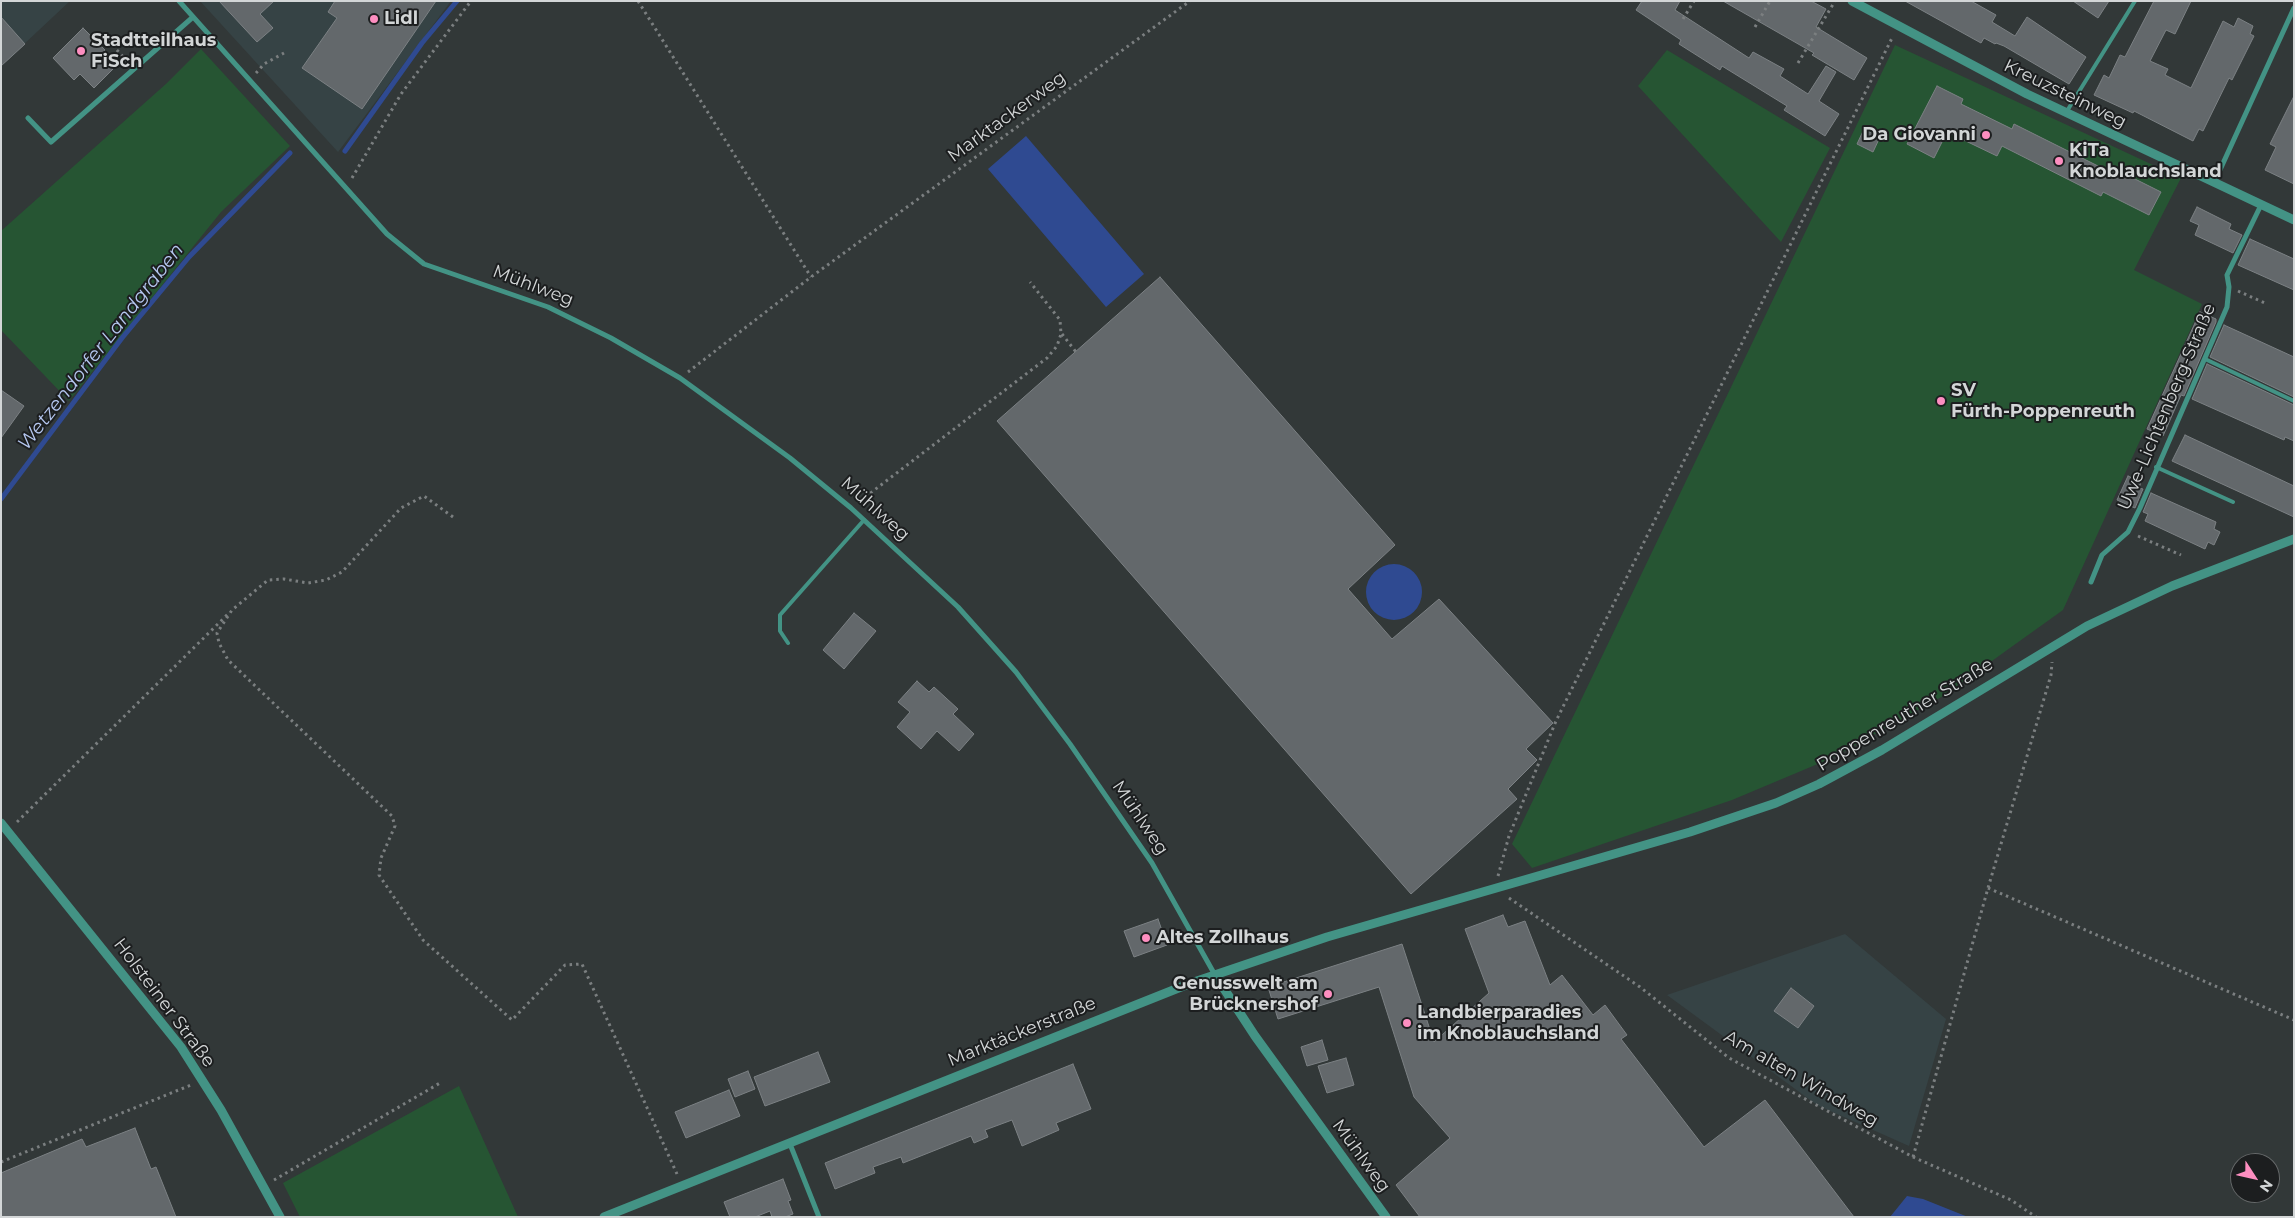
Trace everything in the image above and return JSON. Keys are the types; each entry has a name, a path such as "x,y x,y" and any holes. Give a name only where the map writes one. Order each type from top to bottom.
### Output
{"street":[{"name":"Mühlweg","path":"179,1 387,234 424,264 548,307 611,338 680,378 790,458 851,508 958,608 1016,672 1070,744 1152,863 1215,975 1255,1036 1386,1217"},
{"name":"Kreuzsteinweg","path":"1852,1 2066,113 2294,220"},
{"path":"2214,183 2294,8"},
{"path":"28,118 51,142 193,17"},
{"name":"Uwe-Lichtenberg-Straße","path":"2091,582 2102,555 2128,532 2227,307 2229,287 2227,276 2261,205"},
{"name":"Poppenreuther Straße","path":"1460,898 1690,832 1799,793 1895,743 2052,646 2108,616 2172,586 2294,539"},
{"name":"Holsteiner Straße","path":"1,823 144,999 203,1080 264,1185 280,1217"},
{"name":"Marktäckerstraße","path":"604,1217 790,1144 1117,1011 1327,937 1460,898"},
{"path":"790,1144 819,1217"}],"lane":[{"path":"2066,113 2135,1"},
{"path":"2205,359 2294,401"},
{"path":"2156,466 2234,502"},
{"path":"788,643 780,631 780,615 864,520"}],"path":[{"path":"346,187 401,94 471,1"},
{"path":"638,1 812,277"},
{"name":"Marktackerweg","path":"680,378 812,277 1190,1"},
{"path":"1683,19 1694,1"},
{"path":"1755,27 1770,1"},
{"path":"1798,63 1835,1"},
{"path":"1494,888 1509,836 1556,722 1897,26"},
{"path":"94,39 102,33 135,69"},
{"path":"249,81 264,64 284,53"},
{"path":"851,508 1047,358 1057,346 1061,334 1060,320 1030,282"},
{"path":"2229,287 2267,304"},
{"path":"1061,334 1076,352"},
{"path":"8,831 232,610 268,580 284,579 308,583 326,580 342,572 401,508 424,496 453,517"},
{"path":"2128,532 2181,555"},
{"path":"232,610 217,633 219,643 228,660 392,816 395,826 382,858 379,875 423,940 512,1020 565,965 582,964 681,1186"},
{"path":"1913,1157 1988,888 2051,675 2052,646"},
{"name":"Am alten Windweg","path":"1494,888 1640,987 1730,1058 1913,1157 2011,1200 2036,1217"},
{"path":"1988,888 2294,1020"},
{"path":"1,1162 203,1080"},
{"path":"264,1185 440,1083"}],"shaded area":[{"path":"1,1 70,1 7,60 1,53"},
{"path":"200,1 451,1 338,152"},
{"path":"1845,934 1946,1019 1909,1146 1817,1105 1667,995"}],"green space":[{"name":"SV Fürth-Poppenreuth","path":"1895,45 2181,178 2134,270 2202,304 2063,610 1943,696 1832,758 1732,800 1532,868 1512,844"},
{"path":"201,49 290,146 221,212 69,401 1,330 1,231 167,83"},
{"path":"1667,50 1830,148 1781,242 1638,86"},
{"path":"459,1086 518,1217 300,1217 283,1183"}],"water":[{"path":"1026,136 1144,274 1106,307 988,169"},
{"path":"1394,564 1405,566 1414,572 1420,581 1422,592 1420,603 1414,612 1405,618 1394,620 1383,618 1374,612 1368,603 1366,592 1368,581 1374,572 1383,566"},
{"path":"1907,1196 1923,1199 1968,1217 1890,1217"}],"building":[{"path":"219,1 274,1 260,14 273,28 257,42"},
{"path":"335,1 436,1 362,109 302,68 337,18 328,12"},
{"path":"1642,1 1680,1 1675,10 1749,58 1753,52 1784,69 1780,76 1808,94 1826,66 1836,72 1819,101 1839,114 1825,136 1784,110 1787,106 1722,66 1720,70 1679,44 1681,40 1636,10"},
{"path":"1723,1 1811,1 1826,9 1816,27 1867,58 1854,80 1812,55 1814,53"},
{"path":"1905,1 1971,1 1996,15 1992,22 2015,36 2027,17 2086,57 2069,84 2004,46 1984,38 1981,43"},
{"path":"2073,1 2109,1 2098,18"},
{"path":"2154,1 2191,1 2175,34 2166,30 2150,61 2168,69 2165,75 2191,88 2223,21 2234,27 2238,18 2253,26 2250,34 2254,36 2232,80 2229,78 2203,131 2199,129 2193,141 2134,111 2133,113 2094,95 2104,75 2109,78 2120,55 2125,57"},
{"path":"1,17 25,44 1,66"},
{"path":"83,28 105,50 101,54 114,68 94,88 80,74 74,80 53,58"},
{"path":"1937,86 1963,99 1961,104 2012,129 2014,124 2112,173 2115,169 2161,192 2149,215 2103,192 2101,196 2002,146 1997,156 1947,132 1934,158 1907,144"},
{"path":"2294,96 2294,184 2265,170 2276,147 2270,144"},
{"path":"1864,129 1880,137 1873,152 1857,144"},
{"path":"2197,207 2231,224 2229,229 2242,235 2233,253 2195,235 2199,225 2190,221"},
{"path":"2250,239 2294,259 2294,290 2238,265"},
{"path":"1160,277 1395,545 1348,589 1392,639 1439,599 1553,723 1526,749 1537,760 1508,789 1517,799 1411,894 997,421"},
{"path":"2200,312 2216,319 2216,322 2184,396 2181,395 2163,436 2147,429"},
{"path":"2224,325 2294,357 2294,397 2210,357"},
{"path":"2207,364 2294,405 2294,441 2285,437 2284,440 2192,399"},
{"path":"1,390 24,406 1,438"},
{"path":"2185,435 2294,486 2294,517 2172,461"},
{"path":"2128,476 2141,482 2139,488 2143,489 2135,508 2117,500"},
{"path":"2151,493 2216,522 2214,529 2220,532 2214,545 2208,542 2205,549 2145,521 2148,514 2143,512"},
{"path":"854,613 876,631 844,669 823,650"},
{"path":"917,681 929,692 934,687 958,709 953,714 974,734 959,751 937,731 921,749 897,727 910,712 898,702"},
{"path":"1503,915 1508,927 1525,921 1550,985 1562,975 1593,1015 1605,1005 1627,1035 1621,1039 1704,1147 1765,1100 1854,1217 1420,1217 1396,1185 1450,1138 1414,1097 1379,987 1278,1019 1268,987 1402,944 1434,1042 1489,993 1465,929"},
{"name":"Altes Zollhaus","path":"1158,919 1167,945 1134,957 1124,931"},
{"path":"1791,988 1814,1006 1798,1028 1774,1011"},
{"path":"1322,1040 1328,1060 1307,1066 1301,1047"},
{"path":"818,1052 830,1082 765,1106 754,1077"},
{"path":"1346,1058 1354,1085 1327,1093 1318,1066"},
{"path":"1073,1064 1091,1109 1056,1123 1059,1130 1022,1146 1012,1120 985,1130 988,1137 974,1143 971,1136 903,1163 901,1157 873,1167 875,1173 835,1189 825,1163"},
{"path":"748,1071 755,1089 735,1097 728,1079"},
{"path":"729,1090 740,1116 686,1138 675,1112"},
{"path":"135,1128 151,1169 156,1167 176,1217 1,1217 1,1173 82,1139 86,1147"},
{"path":"783,1179 791,1200 788,1201 793,1214 785,1217 772,1217 770,1211 755,1217 730,1217 724,1202"}],"waterway":[{"name":"Wetzendorfer Landgraben","path":"345,151 422,43 457,1"},
{"name":"Wetzendorfer Landgraben","path":"1,499 122,338 189,257 290,153"}],"place":[{"name":"Lidl","path":"374,19"},
{"name":"Stadtteilhaus FiSch","path":"81,51"},
{"name":"Da Giovanni","path":"1986,135"},
{"name":"KiTa Knoblauchsland","path":"2059,161"},
{"name":"SV Fürth-Poppenreuth","path":"1941,401"},
{"name":"Altes Zollhaus","path":"1146,938"},
{"name":"Genusswelt am Brücknershof","path":"1328,994"},
{"name":"Landbierparadies im Knoblauchsland","path":"1407,1023"}]}
